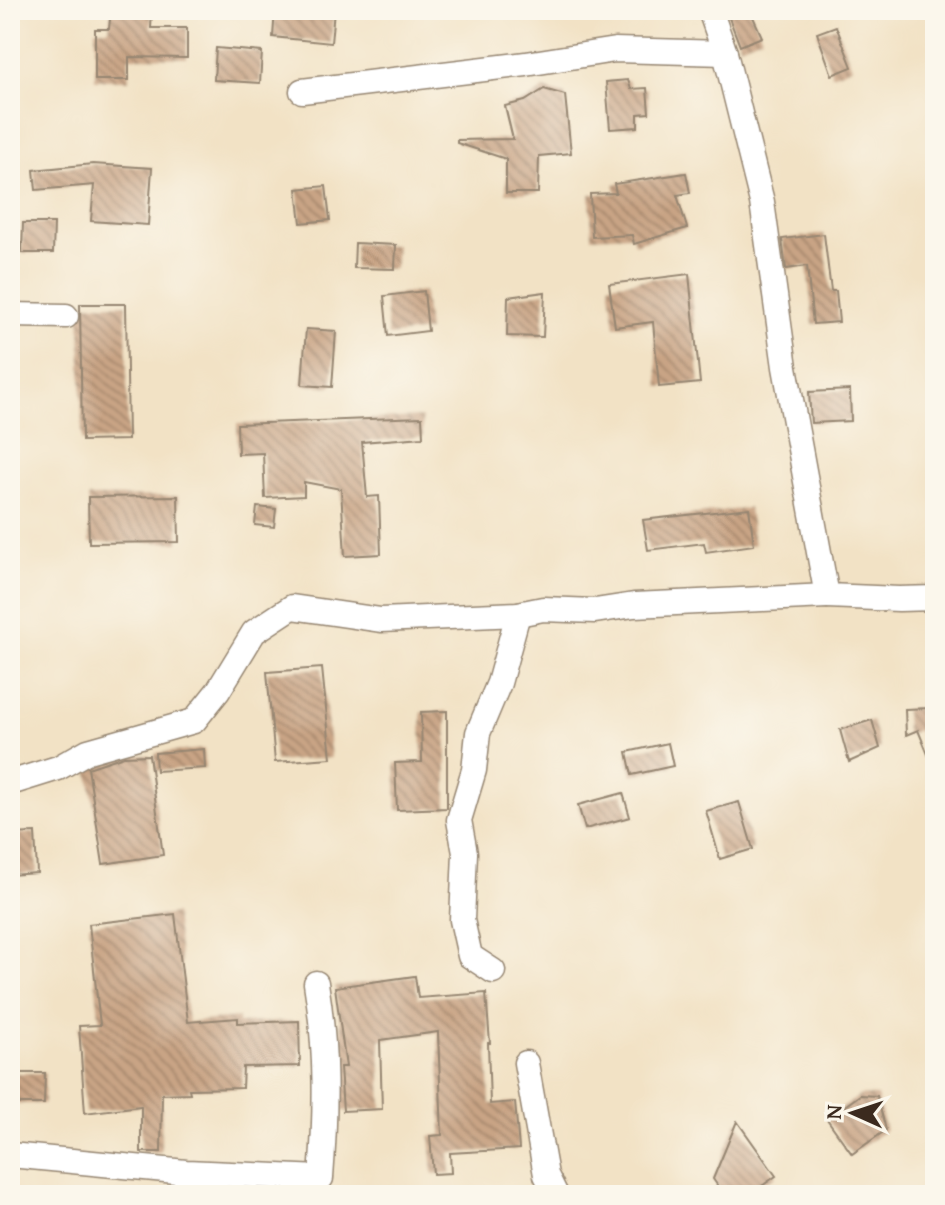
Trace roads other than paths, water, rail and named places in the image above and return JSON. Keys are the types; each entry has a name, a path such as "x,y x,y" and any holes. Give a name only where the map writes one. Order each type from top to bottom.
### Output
{"street":[{"path":"710,10 725,53 762,202 785,367 827,596"},
{"path":"302,91 615,50 725,53"},
{"path":"10,315 66,316"},
{"path":"10,783 58,768 88,751 194,721 218,691 254,632 292,607 381,620 518,614 543,609 595,611 634,605 827,596 935,598"},
{"path":"493,971 470,956 462,920 465,853 459,820 474,770 478,733 499,683 518,614"},
{"path":"10,1155 322,1187 326,1103 324,1030 316,983"},
{"path":"526,1063 546,1175 556,1195"}]}
